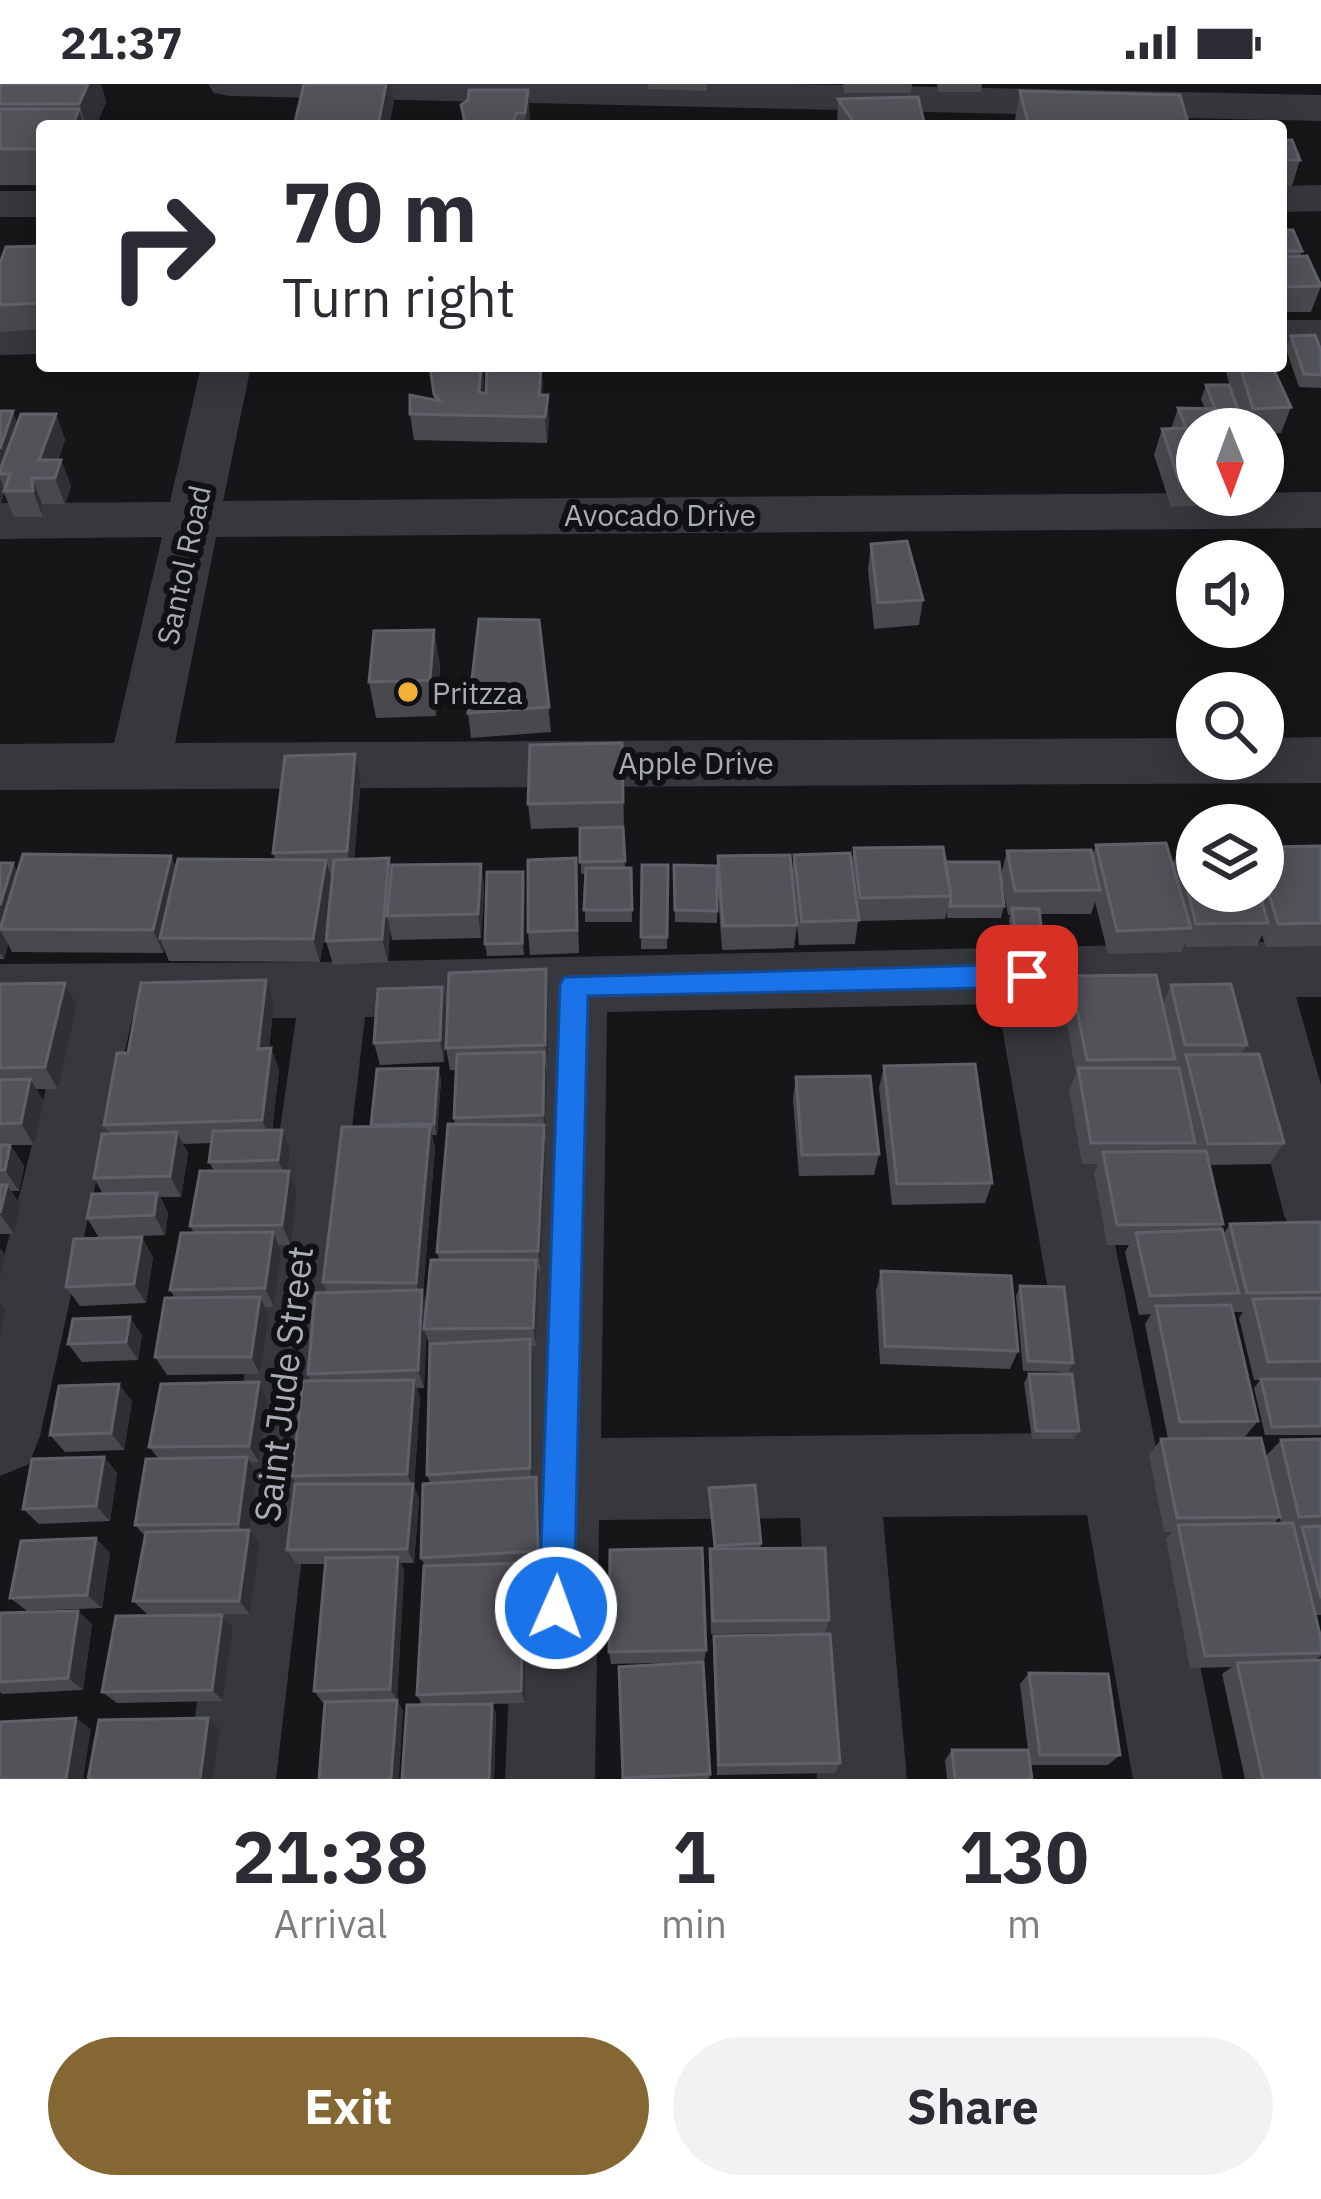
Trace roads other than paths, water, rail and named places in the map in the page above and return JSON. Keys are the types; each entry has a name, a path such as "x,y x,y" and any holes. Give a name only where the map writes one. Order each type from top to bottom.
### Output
{"street":[{"path":"229,84 1321,108"},
{"path":"278,120 286,84"},
{"path":"1287,199 1321,198"},
{"path":"0,204 36,204"},
{"path":"1287,335 1321,335"},
{"path":"0,340 36,339"},
{"name":"Santol Road","path":"140,764 225,372"},
{"name":"Avocado Drive","path":"0,521 1321,510"},
{"name":"Apple Drive","path":"0,766 1321,760"},
{"path":"0,992 334,990 1288,970 1321,1215"},
{"path":"1027,976 1178,1779"},
{"path":"550,1779 574,985"},
{"name":"Saint Jude Street","path":"232,1779 334,990"},
{"path":"0,1436 104,991"},
{"path":"562,1479 1120,1474"},
{"path":"838,1477 862,1779"}],"place":[{"name":"Pritzza","path":"408,692"}]}
